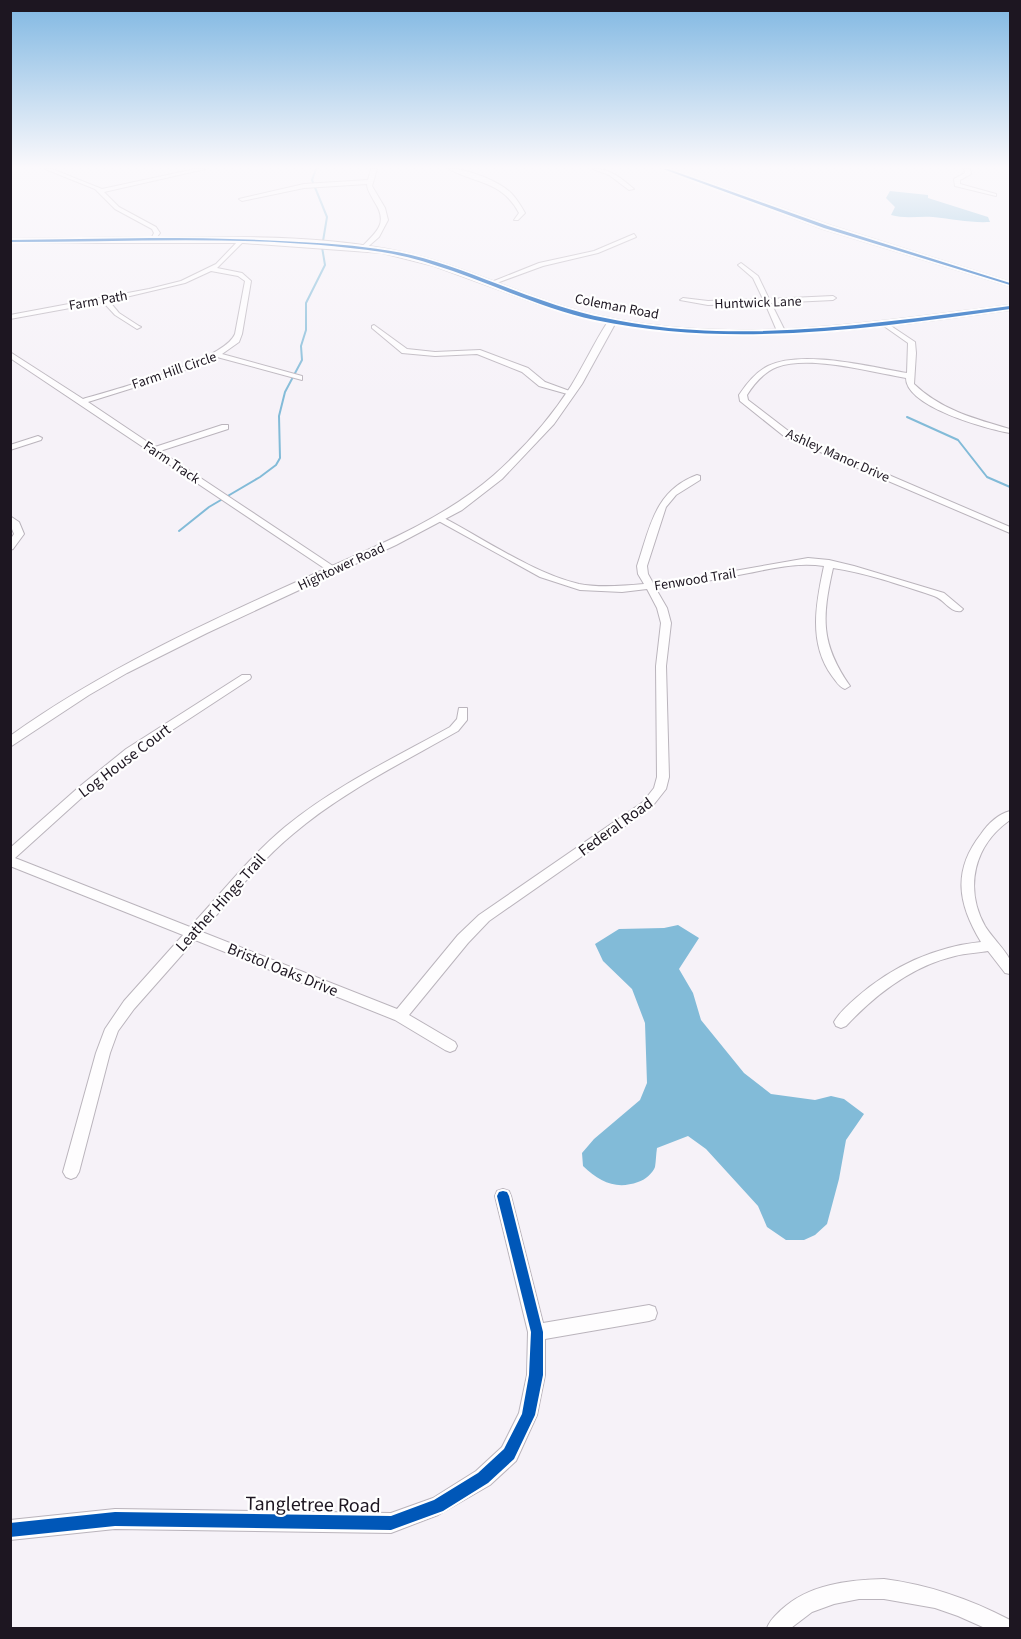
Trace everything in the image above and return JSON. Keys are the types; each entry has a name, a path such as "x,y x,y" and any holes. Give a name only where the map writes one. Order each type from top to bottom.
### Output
{"street":[{"name":"Farm Path","path":"10,317 171,286 211,270 236,245"},
{"name":"Coleman Road","path":"316,245 363,249 434,262 554,307 613,321 690,330 781,331 1011,308"},
{"path":"363,249 366,245"},
{"path":"492,283 541,264 596,252 611,245"},
{"path":"886,245 1011,284"},
{"path":"741,266 756,277 781,331"},
{"name":"Farm Hill Circle","path":"81,402 218,356 230,347 237,338 248,281 240,274 211,270"},
{"name":"Huntwick Lane","path":"683,300 708,303 833,298"},
{"path":"104,299 117,314 137,327"},
{"name":"Hightower Road","path":"10,743 62,706 135,663 439,519 471,498 497,478 552,418 571,393 613,321"},
{"path":"883,322 911,342 914,353 909,376 910,385 924,401 969,420 1011,431"},
{"path":"374,327 405,351 435,354 477,352 525,370 542,384 571,393"},
{"name":"Farm Track","path":"10,354 333,570"},
{"path":"218,356 299,378"},
{"name":"Ashley Manor Drive","path":"909,376 795,361 778,364 762,373 743,395 744,401 754,410 788,435 1011,530"},
{"path":"154,450 225,427"},
{"path":"10,448 39,438"},
{"name":"Federal Road","path":"400,1016 463,939 484,918 647,805 660,789 663,777 661,666 666,623 662,608 643,574 642,566 662,506 673,493 697,478"},
{"path":"10,519 16,524 19,534 10,547"},
{"name":"Fenwood Trail","path":"439,519 560,582 602,589 650,586 710,579 788,562 829,563 941,595 958,609"},
{"path":"829,563 820,606 819,626 835,674 845,686"},
{"name":"Log House Court","path":"10,855 79,793 129,753 186,713 246,677"},
{"name":"Leather Hinge Trail","path":"71,1172 103,1053 112,1029 129,1005 270,847 292,826 323,804 454,729 462,720 463,710"},
{"path":"1011,814 1001,820 984,838 967,870 966,886 972,912 989,946 1011,969"},
{"name":"Bristol Oaks Drive","path":"10,861 400,1016 450,1046"},
{"path":"841,1022 854,1007 896,977 919,965 952,951 989,946"},
{"name":"Tangletree Road","path":"10,1530 115,1519 391,1523 438,1506 483,1478 509,1454 528,1415 536,1375 537,1332 503,1196"},
{"path":"537,1332 649,1313"},
{"path":"777,1629 808,1603 843,1593 870,1589 898,1590 927,1595 956,1604 1005,1629"}],"water":[{"path":"678,925 699,938 679,969 693,993 701,1020 744,1073 771,1094 815,1100 831,1096 844,1099 864,1114 846,1140 827,1224 815,1235 804,1240 786,1240 767,1227 758,1206 706,1149 688,1136 657,1148 654,1169 651,1174 638,1182 615,1185 602,1180 583,1166 582,1153 594,1139 640,1100 647,1083 645,1023 632,989 603,961 595,944 619,929 664,928"}],"waterway":[{"path":"179,531 209,507 260,477 276,465 280,458 279,416 285,392 302,360 301,346 306,330 306,303 325,265 322,245"},
{"path":"907,417 958,440 987,477 1010,487"}],"cycle path":[{"path":"330,245 410,256 568,311 647,327 699,331 803,330 907,321 1010,308"},
{"path":"886,245 1010,284"},
{"path":"10,1530 115,1519 391,1523 438,1506 483,1478 509,1454 528,1415 536,1375 537,1332 503,1196"}]}
